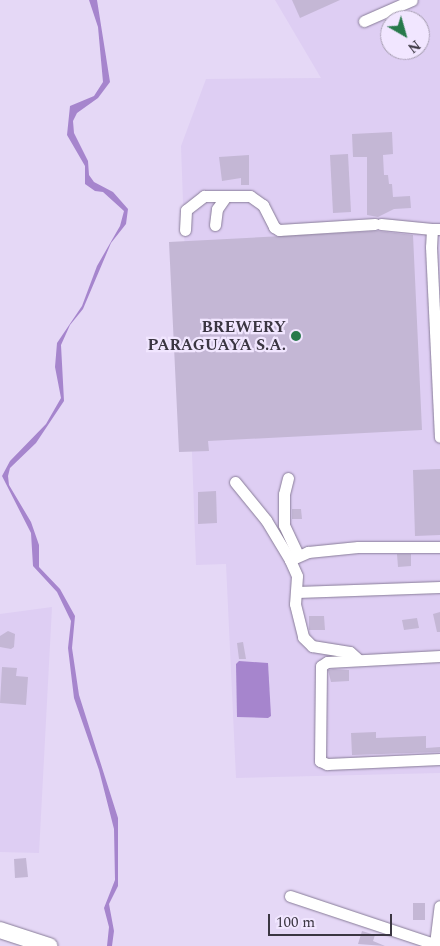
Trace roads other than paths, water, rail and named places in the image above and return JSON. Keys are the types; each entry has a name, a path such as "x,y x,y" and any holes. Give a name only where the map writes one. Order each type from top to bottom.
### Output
{"highway":[{"path":"0,930 49,946"}],"lane":[{"path":"364,21 412,0"},
{"path":"185,230 186,210 191,203 204,196 244,194 256,199 263,206 274,227 279,230 378,224 436,229 440,437"},
{"path":"215,225 218,209 226,196"},
{"path":"288,478 284,494 284,525 294,557 297,576 298,623 307,642 322,648 350,652 359,660"},
{"path":"235,482 294,557"},
{"path":"294,557 358,547 440,547"},
{"path":"298,592 440,588"},
{"path":"440,656 327,662 321,666 320,761 327,764 440,759"},
{"path":"290,896 438,945 440,906"}],"place":[{"name":"BREWERY PARAGUAYA S.A.","path":"296,336"}]}
